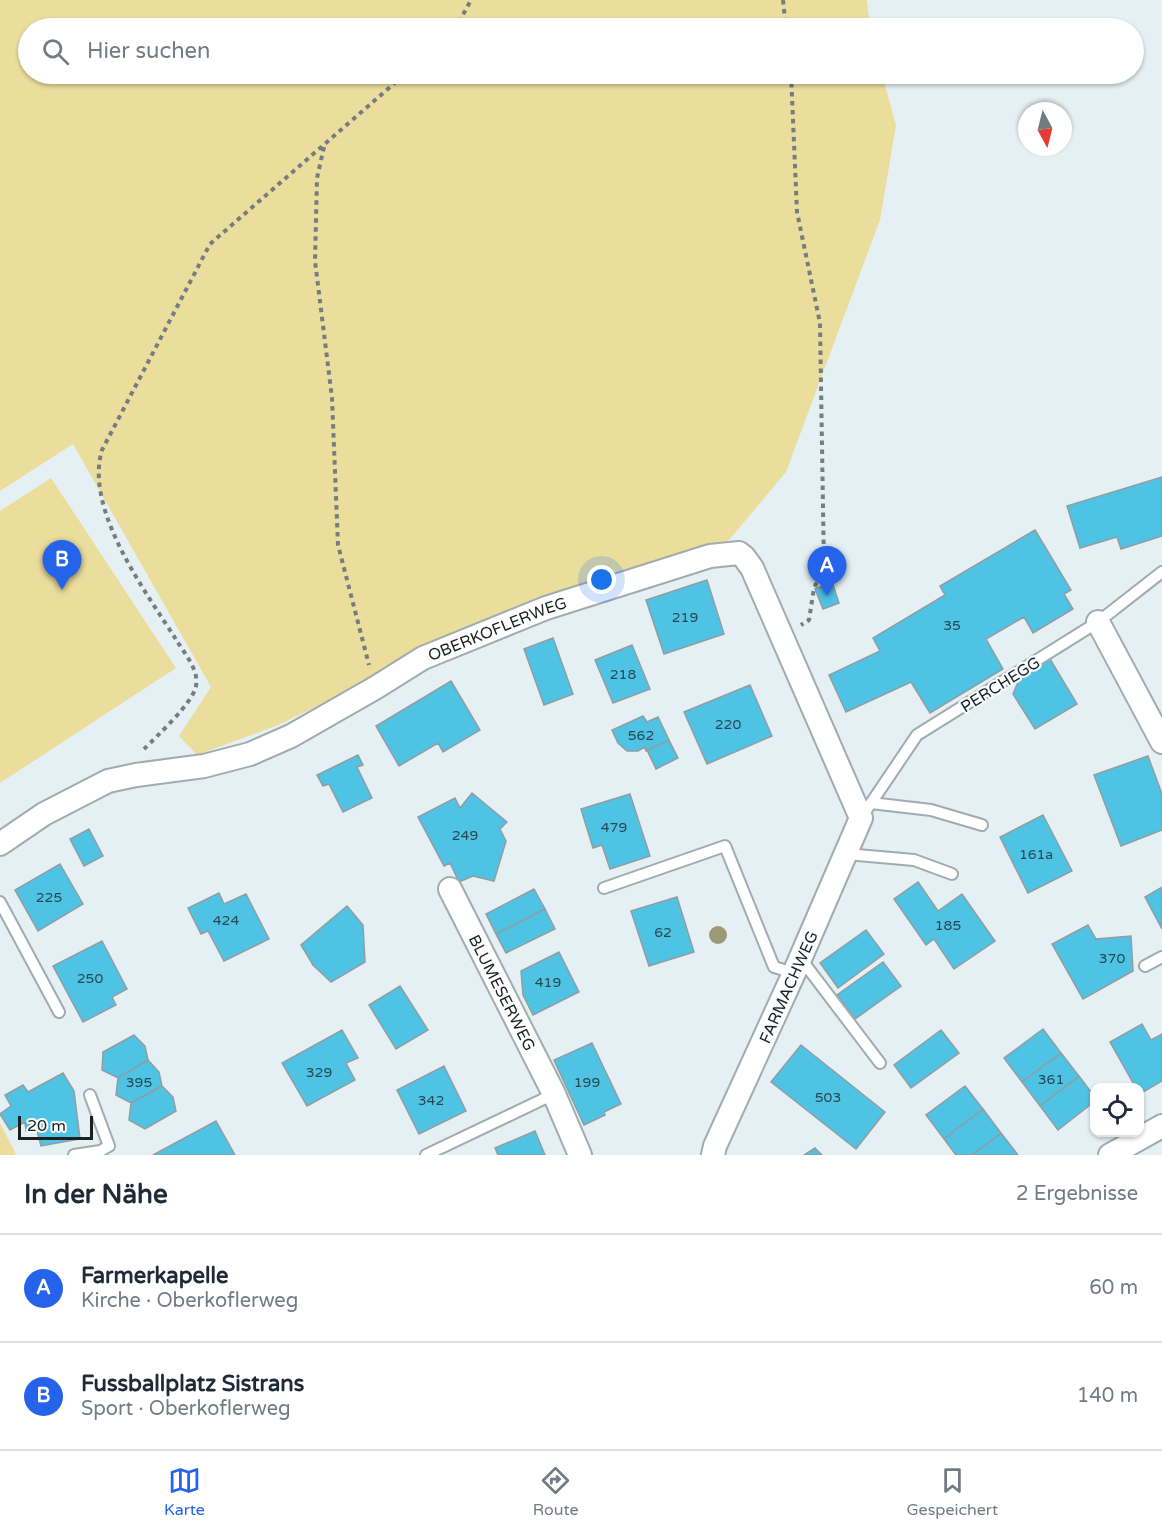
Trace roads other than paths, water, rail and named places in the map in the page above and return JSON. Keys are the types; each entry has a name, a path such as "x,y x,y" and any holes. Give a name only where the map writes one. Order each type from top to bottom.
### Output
{"street":[{"name":"OBERKOFLERWEG","path":"0,844 44,814 108,781 204,766 250,754 291,736 423,658 546,608 724,553 740,553 748,562 866,810"},
{"path":"1098,622 1162,742"},
{"name":"FARMACHWEG","path":"713,1155 715,1146 798,966 866,810"},
{"name":"BLUMESERWEG","path":"450,890 554,1094 580,1155"},
{"path":"1110,1155 1162,1126"}],"lane":[{"name":"PERCHEGG","path":"866,810 917,735 1098,622 1162,572"},
{"path":"866,810 932,810 982,825"},
{"path":"604,888 725,846 774,967 798,966 880,1063"},
{"path":"846,854 914,860 952,874"},
{"path":"0,902 59,1012"},
{"path":"1145,966 1162,957"},
{"path":"426,1155 554,1094"},
{"path":"75,1155 100,1151 109,1146 90,1095"}],"place":[{"name":"Fussballplatz Sistrans","path":"62,590"},
{"name":"Farmerkapelle","path":"827,596"}]}
